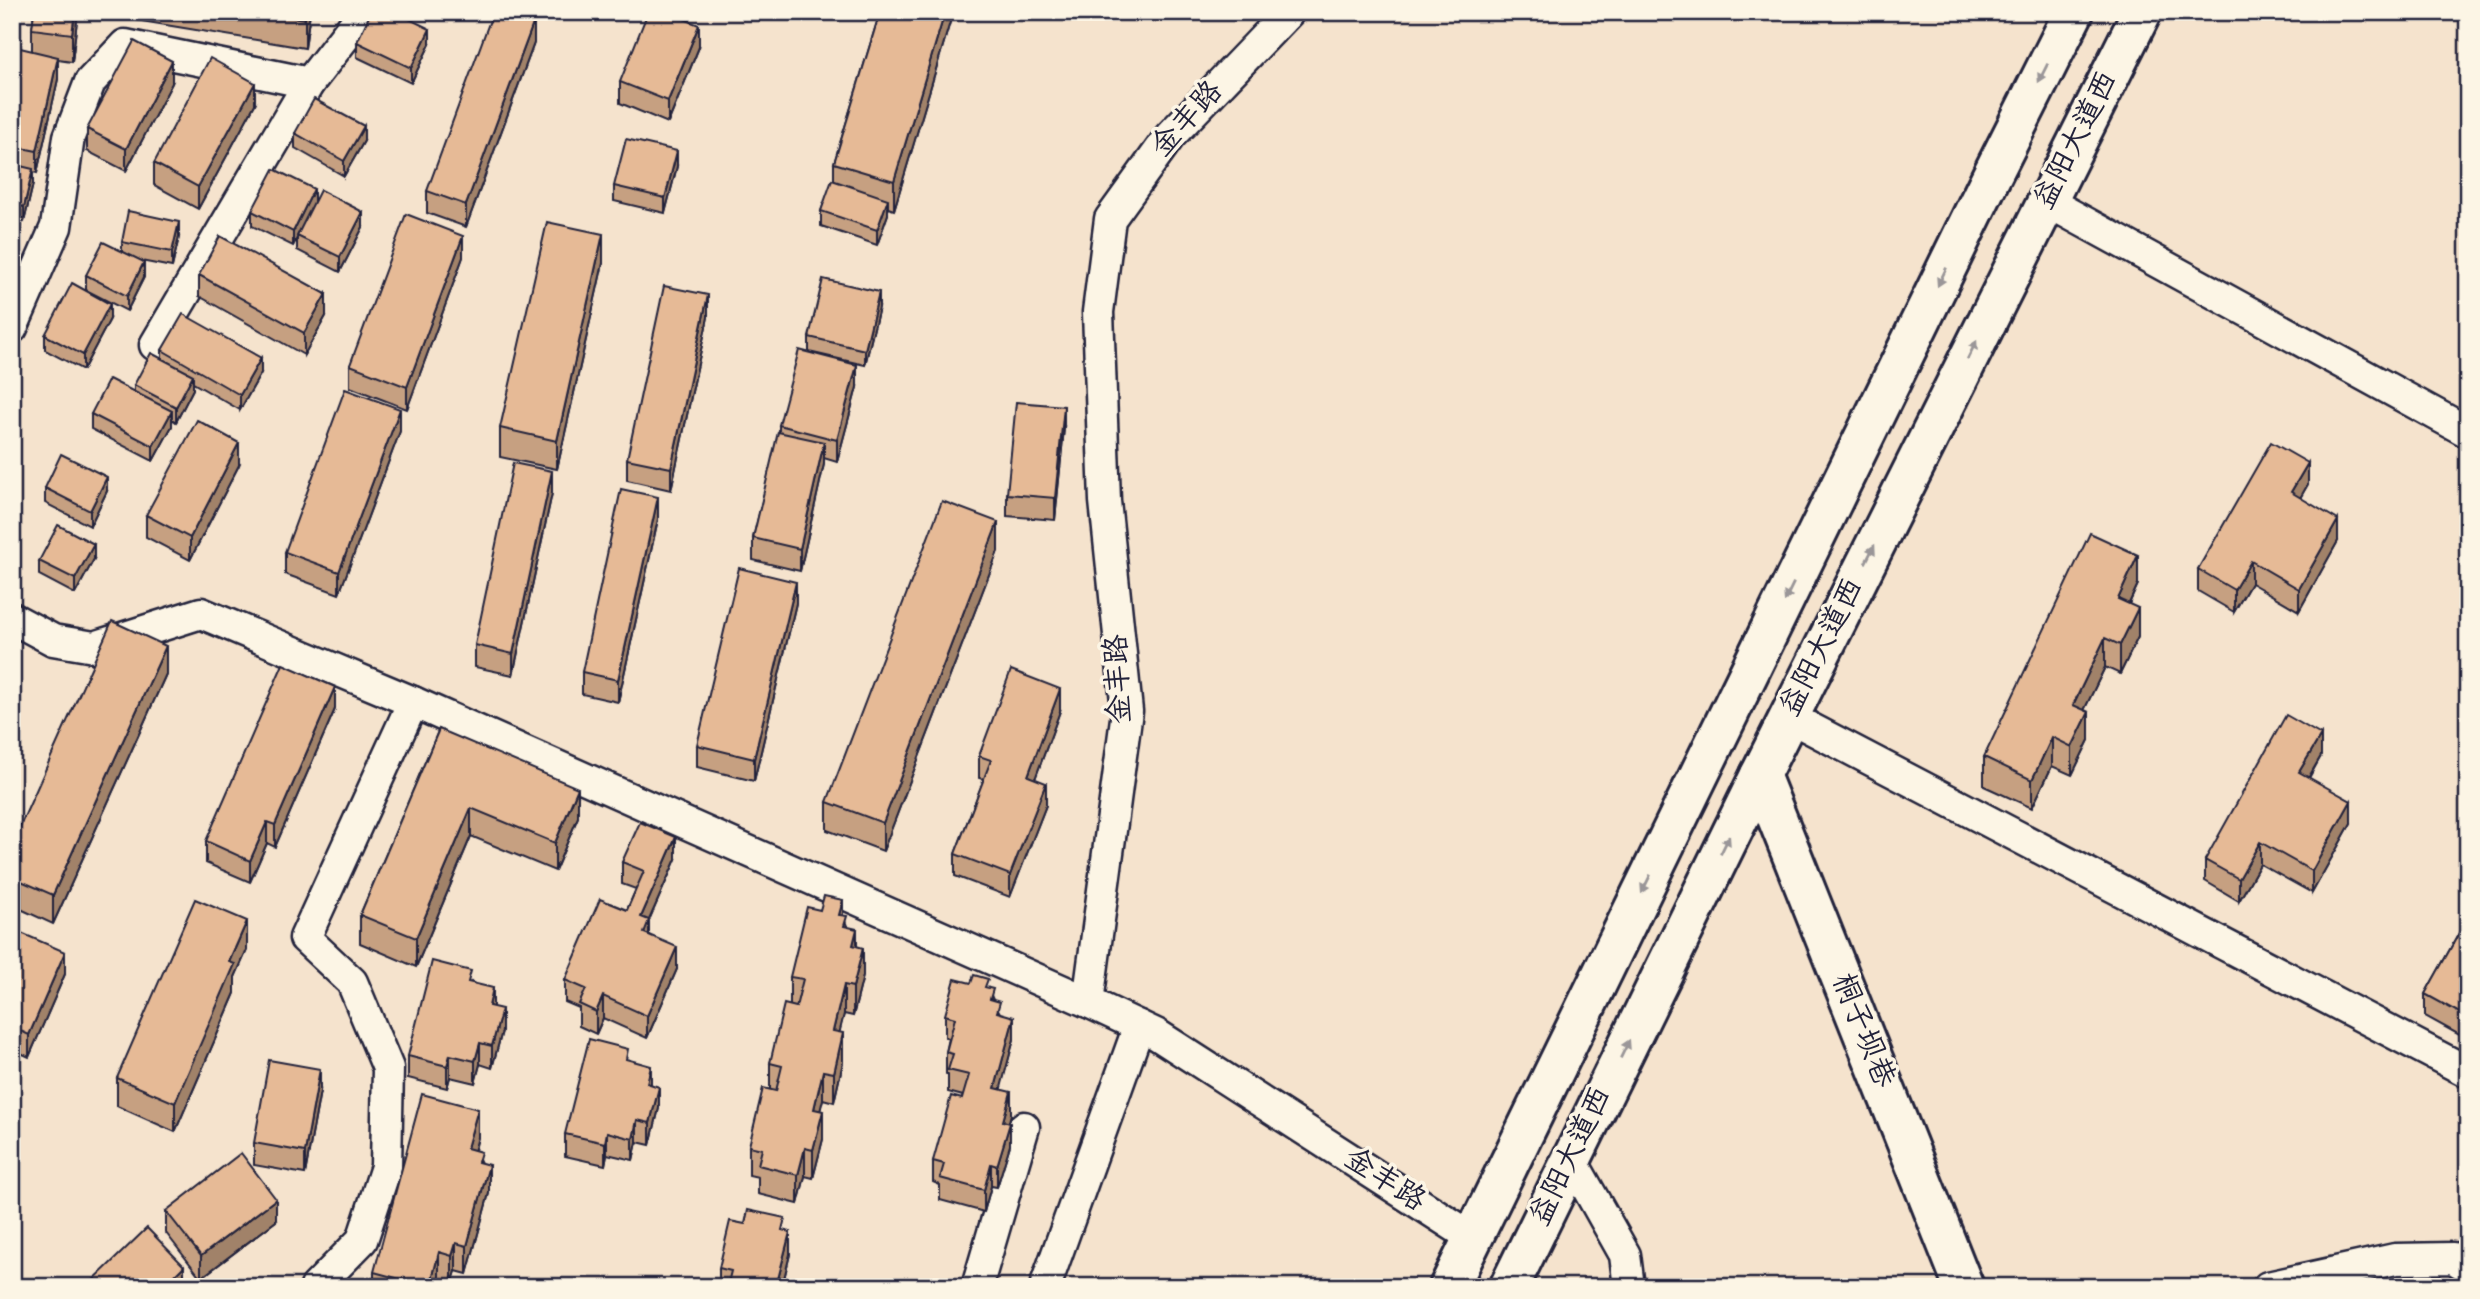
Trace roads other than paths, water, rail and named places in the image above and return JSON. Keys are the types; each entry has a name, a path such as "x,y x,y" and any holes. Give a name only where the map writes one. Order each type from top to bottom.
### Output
{"main road":[{"name":"益阳大道西","path":"1449,1287 2074,12"},
{"name":"益阳大道西","path":"1509,1287 1760,775 2142,12"},
{"name":"桐子坝巷","path":"1760,775 1964,1287"}],"street":[{"path":"155,345 309,83 364,12"},
{"name":"金丰路","path":"1289,12 1170,135 1110,219 1098,312 1105,501 1127,711 1088,1002 1156,1034 1473,1238"},
{"path":"12,328 56,227 69,137 90,82 125,45 309,83"},
{"path":"2046,201 2468,432"},
{"path":"12,618 53,640 94,647 201,613 412,702 1088,1002"},
{"path":"316,1287 362,1240 386,1167 388,1068 352,982 304,938 412,702"},
{"path":"1789,717 2468,1072"},
{"path":"1045,1287 1139,1026"},
{"path":"977,1287 1024,1127"},
{"path":"1571,1159 1625,1255 1629,1287"},
{"path":"2268,1287 2395,1259 2453,1258 2468,1267"}]}
